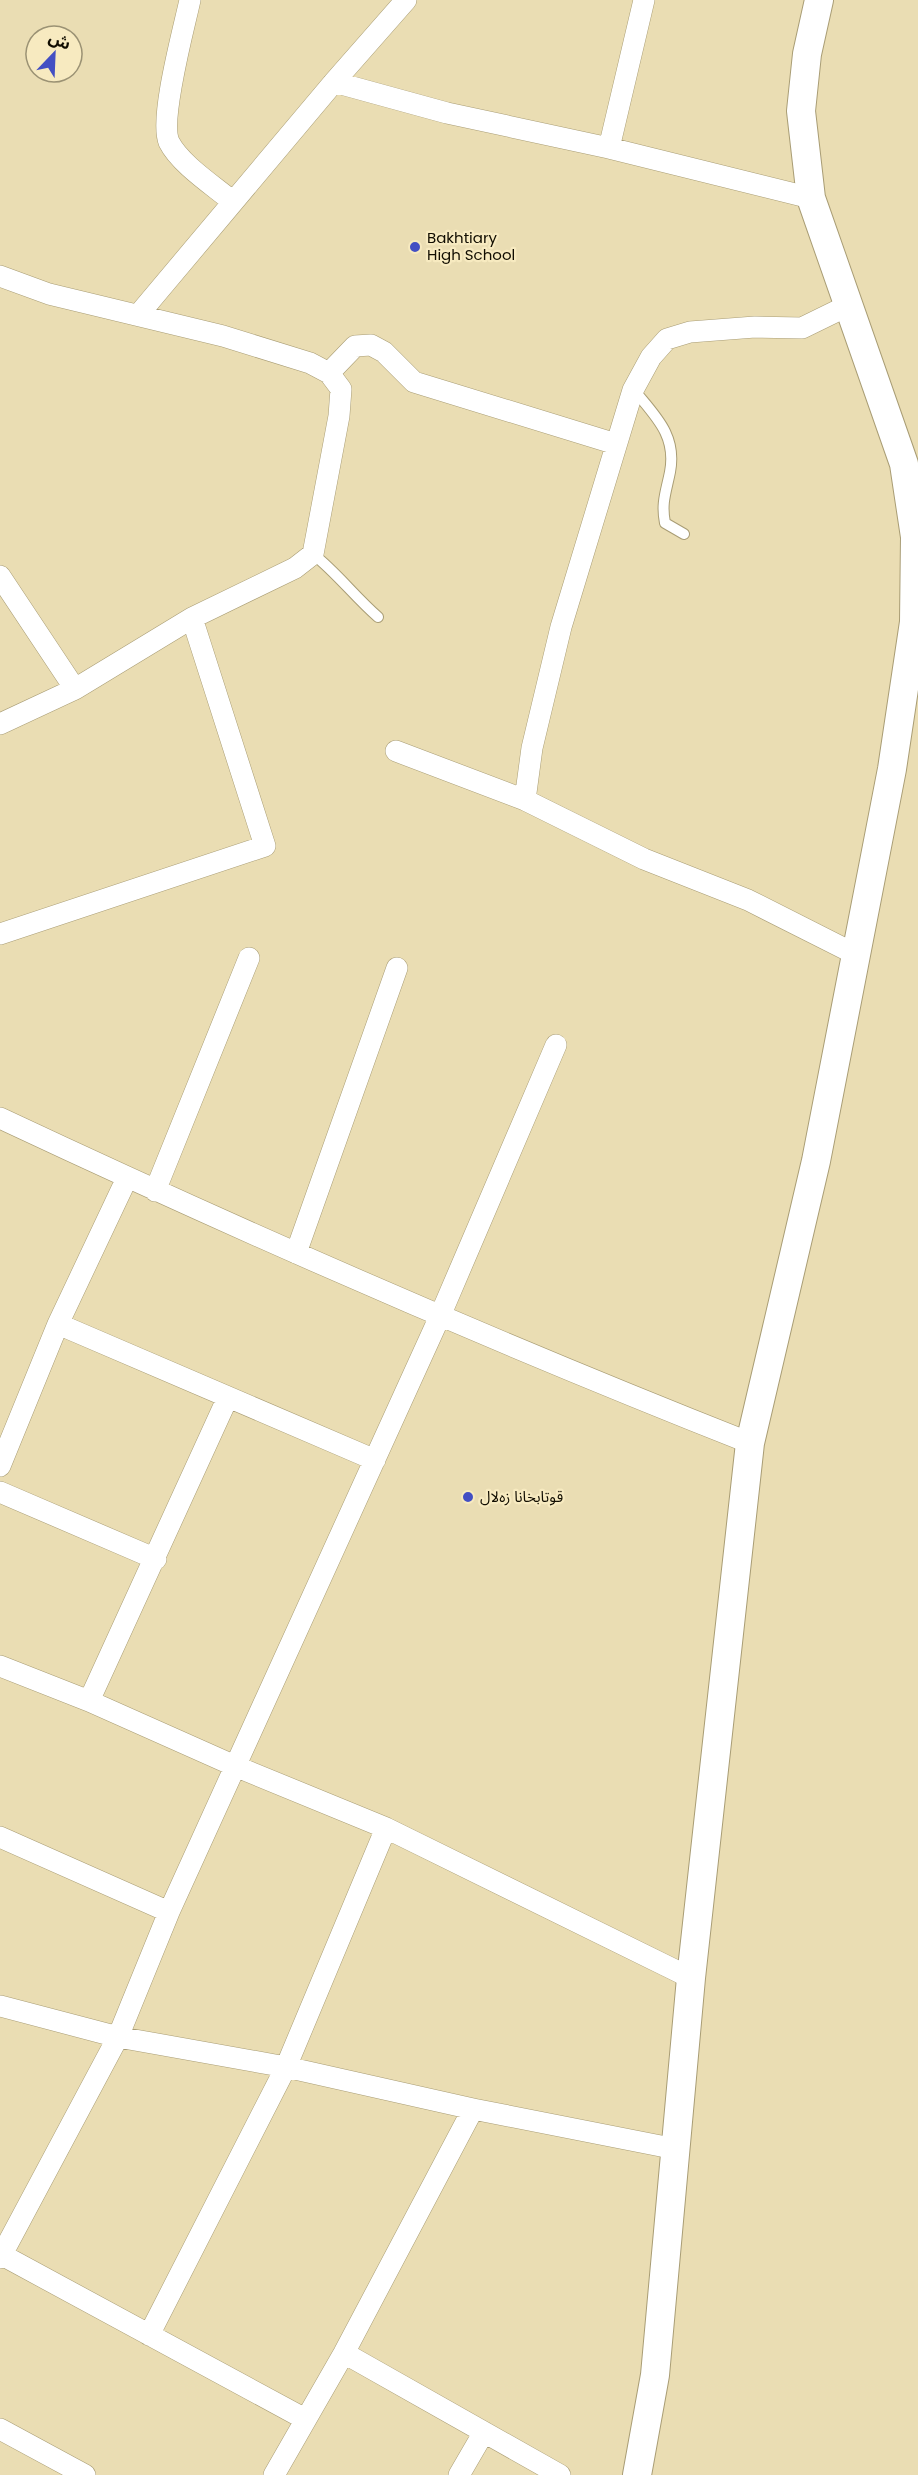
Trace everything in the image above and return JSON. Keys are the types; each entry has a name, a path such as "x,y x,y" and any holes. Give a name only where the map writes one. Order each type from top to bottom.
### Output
{"main road":[{"path":"636,2475 655,2375 691,1978 750,1443 816,1161 892,769 914,622 915,537 904,464 810,198 801,111 807,54 819,0"}],"street":[{"path":"190,0 167,116 169,141 181,159 233,202"},
{"path":"609,148 644,0"},
{"path":"139,314 402,2"},
{"path":"334,82 447,113 609,148 810,198"},
{"path":"0,276 49,294 223,336 310,363 329,373 341,389 339,416 313,554 295,568 192,618 75,689 0,724"},
{"path":"525,800 531,748 561,627 633,390 651,357 668,339 690,332 755,327 802,328 849,305"},
{"path":"329,373 355,346 371,345 384,352 414,382 616,444"},
{"path":"0,576 75,689"},
{"path":"0,934 265,846 192,618"},
{"path":"396,751 525,800 644,859 748,900 855,954"},
{"path":"154,1191 249,958"},
{"path":"296,1253 397,968"},
{"path":"305,2419 1,2257 118,2037 169,1912 440,1316 556,1045"},
{"path":"0,1118 154,1191 440,1316 750,1443"},
{"path":"0,1466 58,1324 127,1178"},
{"path":"58,1324 375,1460"},
{"path":"89,1701 156,1559 228,1397"},
{"path":"0,1492 156,1559"},
{"path":"0,1666 89,1701 235,1766 386,1828 691,1978"},
{"path":"149,2334 286,2067 386,1828"},
{"path":"0,1837 169,1912"},
{"path":"0,2006 118,2037 286,2067 473,2109 676,2149"},
{"path":"274,2475 344,2353 473,2109"},
{"path":"344,2353 560,2475"},
{"path":"0,2430 74,2472"},
{"path":"459,2475 484,2432"}],"lane":[{"path":"633,390 659,421 671,444 670,470 662,506 665,523 684,534"},
{"path":"313,554 328,566 378,617"}],"place":[{"name":"Bakhtiary High School","path":"415,247"},
{"name":"قوتابخانا زەلال","path":"468,1497"}]}
